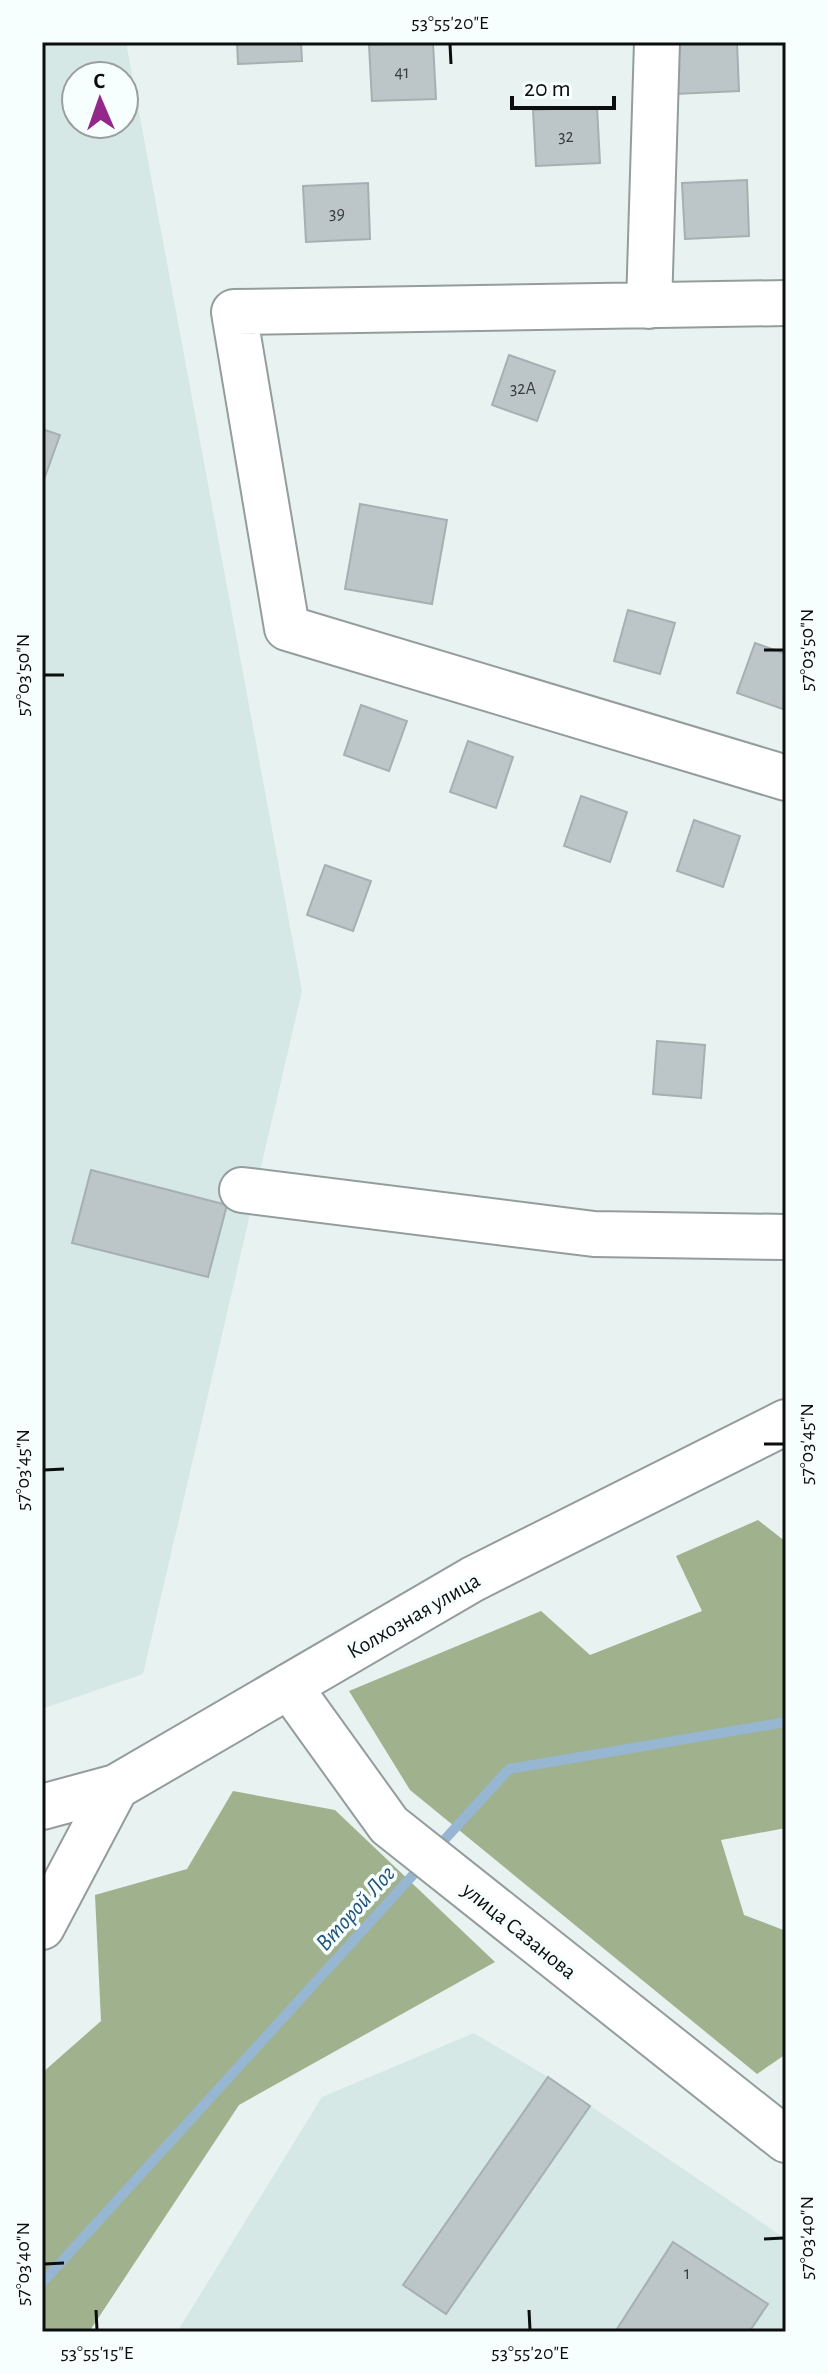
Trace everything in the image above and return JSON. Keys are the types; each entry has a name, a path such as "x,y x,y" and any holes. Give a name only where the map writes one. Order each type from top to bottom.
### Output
{"street":[{"path":"649,306 657,42"},
{"path":"786,303 234,312 287,628 786,778"},
{"path":"242,1190 594,1234 786,1237"},
{"name":"Колхозная улица","path":"42,1807 116,1787 473,1579 786,1422"},
{"name":"улица Сазанова","path":"289,1686 389,1825 786,2140"},
{"path":"42,1927 116,1787"}],"shaded area":[{"path":"42,42 126,42 129,60 60,60 60,140 140,140 140,117 302,991 143,1674 42,1709"},
{"path":"474,2033 548,2077 786,2239 786,2332 177,2332 322,2097"}],"green space":[{"path":"758,1520 786,1542 786,1828 721,1840 744,1915 786,1931 786,2054 757,2074 410,1790 349,1691 541,1611 590,1655 702,1611 676,1556"},
{"path":"233,1791 335,1810 495,1962 239,2105 89,2332 42,2332 42,2073 101,2021 95,1895 187,1869"}],"building":[{"path":"237,42 301,42 302,61 238,64"},
{"path":"673,42 737,42 739,91 675,94"},
{"path":"433,43 436,99 372,101 369,45"},
{"path":"597,107 600,163 536,166 533,110"},
{"path":"747,180 749,236 685,239 682,183"},
{"path":"368,183 370,239 306,242 303,186"},
{"path":"509,355 555,371 537,421 492,405"},
{"path":"42,429 60,435 43,482 42,481"},
{"path":"360,504 447,520 432,604 345,589"},
{"path":"628,610 675,623 660,674 614,661"},
{"path":"755,643 786,654 783,709 737,693"},
{"path":"361,705 407,721 389,771 344,755"},
{"path":"468,741 513,757 496,808 450,792"},
{"path":"581,796 627,812 610,862 564,846"},
{"path":"694,820 740,836 723,887 677,871"},
{"path":"325,865 371,881 353,931 307,915"},
{"path":"657,1041 705,1045 701,1098 653,1094"},
{"path":"91,1170 227,1205 208,1277 72,1243"},
{"path":"548,2077 590,2106 446,2314 403,2285"},
{"path":"673,2242 768,2304 749,2332 615,2332"}],"waterway":[{"name":"Второй Лог","path":"436,1849 509,1769 786,1722"},
{"name":"Второй Лог","path":"42,2283 423,1864"}]}
